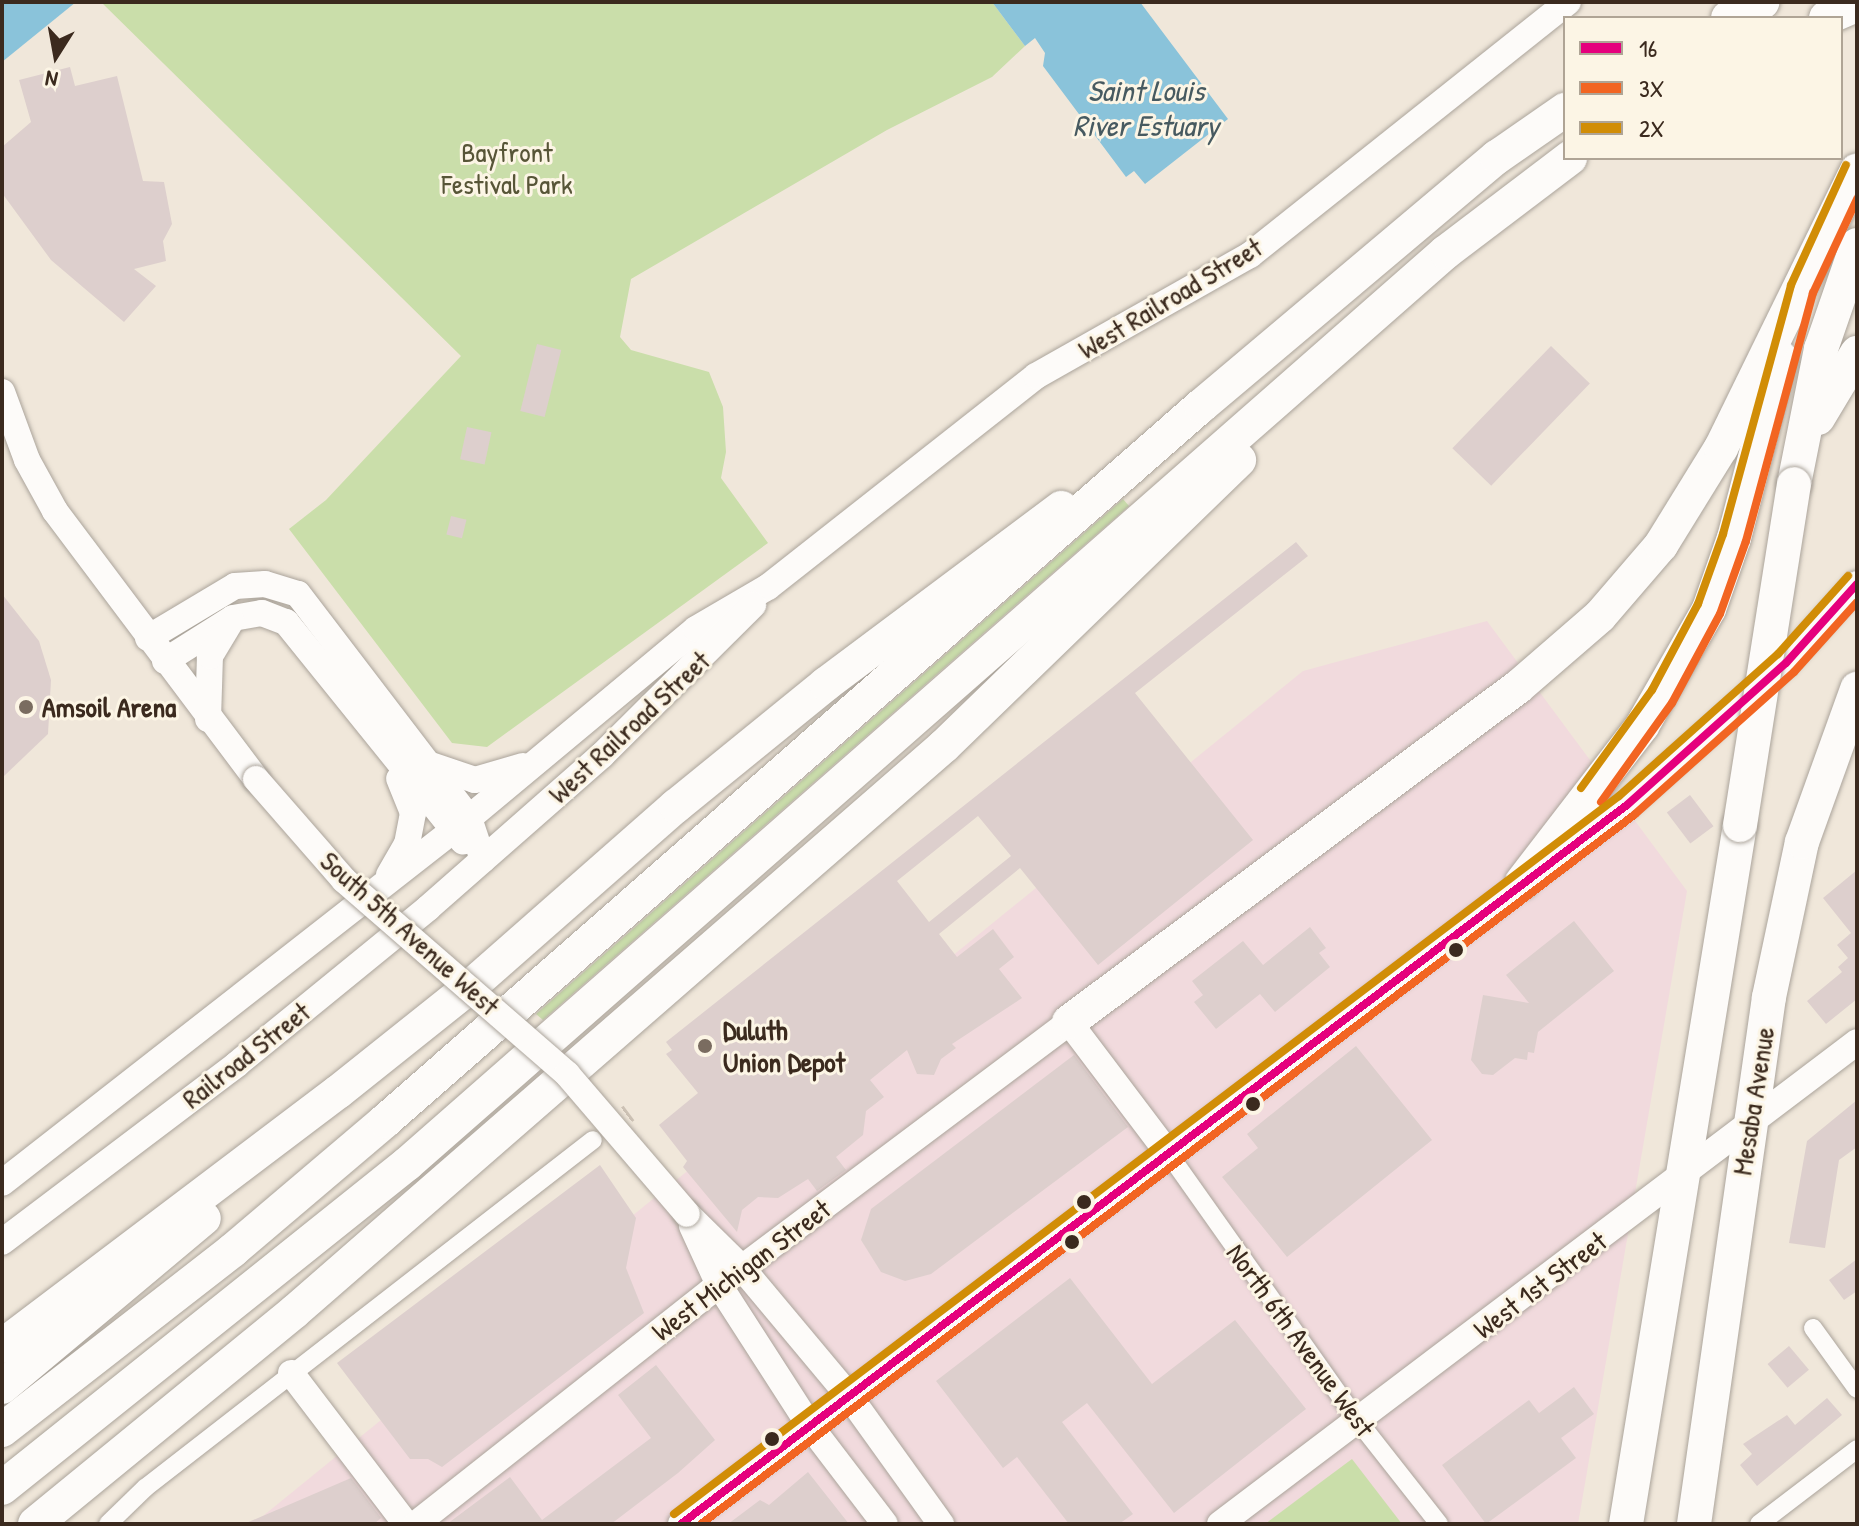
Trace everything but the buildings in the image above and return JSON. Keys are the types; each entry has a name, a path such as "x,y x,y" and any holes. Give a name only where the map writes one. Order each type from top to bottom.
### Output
{"highway":[{"path":"1732,16 1762,2"},
{"path":"1831,16 1857,5"},
{"path":"2,1430 233,1250 477,1041 1167,436 1497,157 1563,111"},
{"path":"2,1488 294,1258 1357,330 1477,227 1567,160"},
{"path":"1069,1022 1518,687 1600,616 1689,504 1802,289 1857,170"},
{"path":"1626,1524 1796,474 1821,349 1857,245"},
{"path":"1522,882 1642,726 1709,609 1734,538 1802,289"},
{"path":"35,1524 294,1312 944,746 1289,411 1357,330"},
{"path":"1796,474 1823,405 1857,353"},
{"path":"2,1387 204,1205 471,986 676,806 976,567 1167,436"},
{"name":"Mesaba Avenue","path":"1694,1524 1748,1126 1802,842 1857,689"},
{"path":"2,1346 204,1205"}],"street":[{"name":"West Railroad Street","path":"461,824 696,629 768,587 1036,376 1250,255 1568,2"},
{"name":"South 5th Avenue West","path":"2,392 27,460 48,499 208,720 256,779 344,880 471,986 567,1074 687,1214 742,1268 849,1396 941,1524"},
{"path":"148,638 217,592 250,583 283,587 312,607 430,765 483,860"},
{"path":"681,1524 1690,751 1786,663 1857,584"},
{"name":"West Railroad Street","path":"483,860 704,658 768,587"},
{"path":"165,661 233,618 262,613 286,622 373,735 405,787 413,813 407,844 384,885"},
{"path":"208,720 210,656 233,618"},
{"path":"373,735 461,824"},
{"path":"430,765 475,780 501,776 540,757"},
{"name":"Railroad Street","path":"2,1183 461,824"},
{"name":"Railroad Street","path":"2,1242 237,1064 483,860"},
{"path":"1069,1022 1168,1153"},
{"name":"West Michigan Street","path":"416,1524 719,1285 1069,1022"},
{"name":"West 1st Street","path":"1220,1524 1857,1042"},
{"path":"108,1524 145,1488 593,1140"},
{"name":"North 6th Avenue West","path":"1168,1153 1358,1421 1439,1524"},
{"name":"South 5th Avenue West","path":"687,1214 719,1285 810,1426 885,1524"},
{"path":"1813,1328 1857,1389"},
{"path":"291,1373 406,1524"},
{"path":"1759,1524 1857,1449"}],"shaded area":[{"path":"1487,621 1687,891 1578,1524 253,1524 1303,671"}],"green space":[{"name":"Bayfront Festival Park","path":"101,2 992,2 1025,46 992,77 887,130 631,279 620,337 631,350 709,372 723,407 726,452 721,478 768,543 487,747 452,743 289,529 326,500 461,356"},
{"path":"1123,499 1129,506 543,1020 536,1014"},
{"path":"1352,1459 1402,1524 1265,1524 1317,1485"}],"water":[{"path":"2,2 76,2 2,62"},
{"name":"Saint Louis River Estuary","path":"992,2 1140,2 1228,119 1145,184 1134,171 1126,177 1043,66 1045,53 1035,38 1025,46"}],"tunnel":[{"path":"605,1131 629,1113"}],"transit line":[{"name":"2X","path":"1581,788 1652,690 1698,604 1723,534 1791,285 1846,165"},
{"name":"3X","path":"1601,802 1672,703 1720,614 1746,541 1813,293 1857,199"},
{"name":"2X","path":"674,1514 1619,796 1778,654 1848,576"},
{"name":"16","path":"681,1524 1627,805 1786,663 1857,584"},
{"name":"3X","path":"701,1524 1634,815 1794,672 1857,602"}],"place":[{"name":"Amsoil Arena","path":"26,707"},
{"name":"Duluth Union Depot","path":"705,1046"}]}
